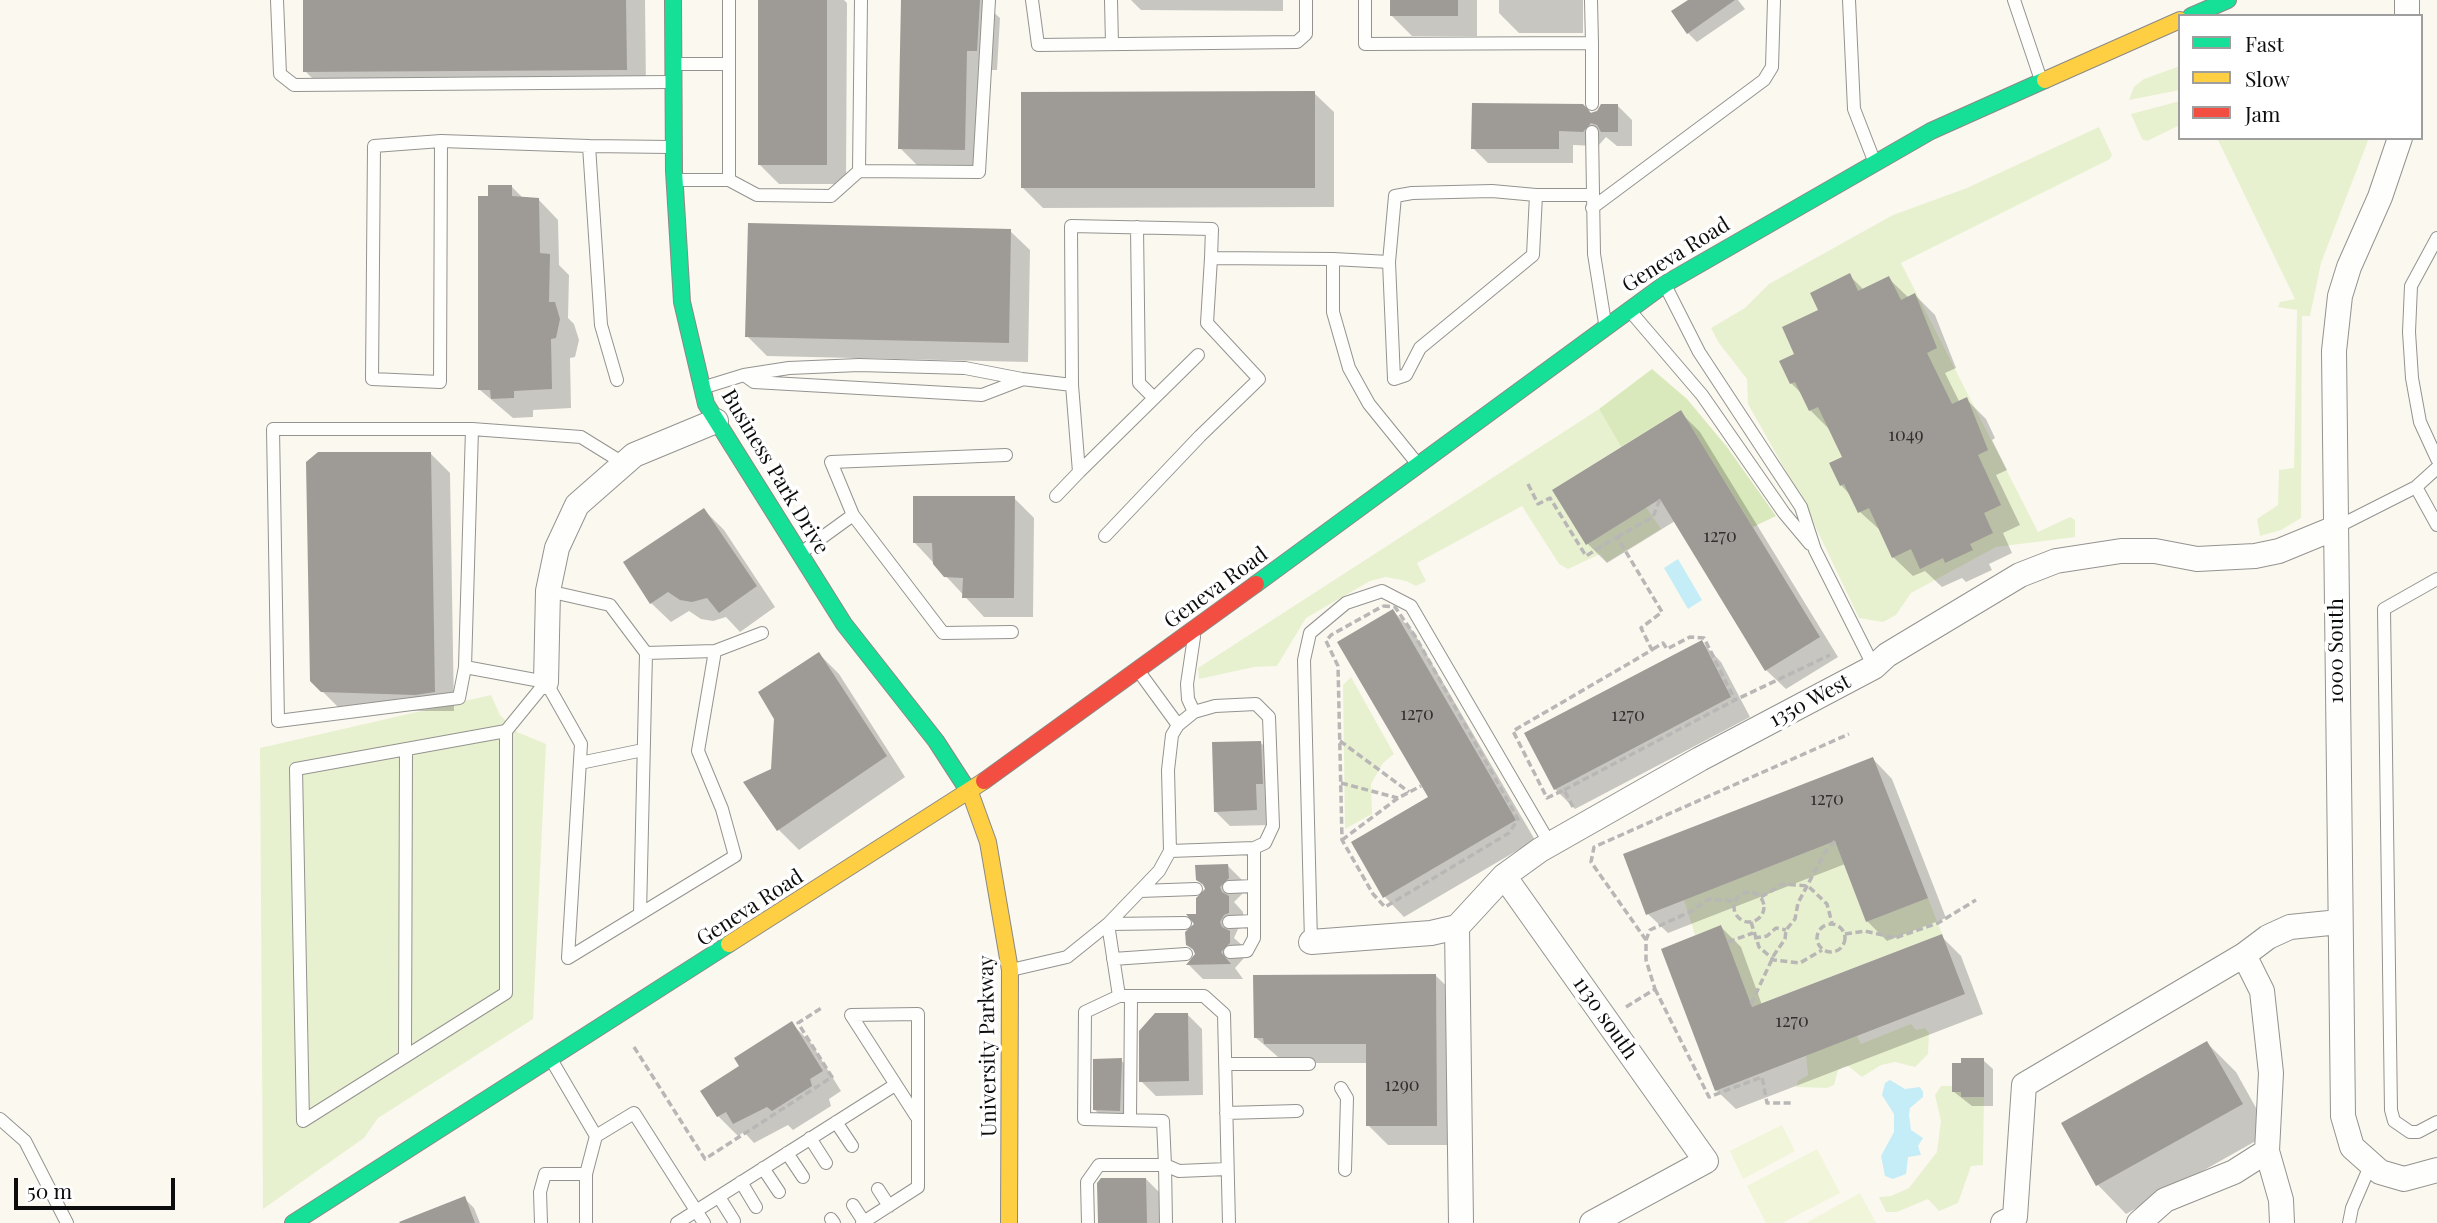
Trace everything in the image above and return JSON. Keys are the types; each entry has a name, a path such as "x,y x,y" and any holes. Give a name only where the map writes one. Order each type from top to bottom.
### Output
{"main road":[{"name":"Business Park Drive","path":"673,0 674,147 682,302 706,404 844,624 936,741 969,790"},
{"path":"2196,14 2228,0"},
{"name":"Geneva Road","path":"293,1223 969,790 1195,629 1665,285 1931,131 2178,21"},
{"name":"University Parkway","path":"969,790 988,842 1010,970 1009,1223"}],"street":[{"name":"1000 South","path":"2370,1166 2352,1147 2343,1116 2334,351 2338,309 2349,267 2380,197 2399,140"},
{"path":"547,682 548,590 557,548 577,505 634,455 716,421"},
{"name":"1350 West","path":"1457,927 1504,876 1550,844 1700,759 1874,667 1887,655 2020,575 2056,561 2121,551 2155,551 2197,559 2255,556 2288,547 2335,528"},
{"name":"1130 south","path":"1504,876 1706,1161 1592,1223"},
{"path":"2003,1223 2015,1217 2024,1085 2245,955 2268,937 2290,927 2339,922"},
{"path":"1311,943 1431,933 1457,927 1461,1223"},
{"path":"2245,955 2262,991 2271,1073 2267,1151 2281,1200 2282,1223"},
{"path":"2139,1223 2165,1200 2234,1172 2267,1151"},
{"path":"2370,1166 2404,1179 2437,1170"}],"lane":[{"path":"277,0 280,74 293,85 673,82"},
{"path":"729,0 729,180"},
{"path":"859,171 861,0"},
{"path":"675,180 729,180 757,195 831,196 859,171 979,173 989,0"},
{"path":"1032,0 1038,44 1297,42 1306,34 1306,0"},
{"path":"1111,0 1112,44"},
{"path":"1365,0 1365,44 1592,43"},
{"path":"1591,0 1592,104"},
{"path":"1536,195 1534,255 1420,348 1406,375 1394,379 1389,262 1395,196 1492,191 1536,195 1592,201 1764,80 1772,67 1774,0"},
{"path":"1849,0 1854,109 1875,162"},
{"path":"2014,0 2041,80"},
{"path":"673,64 729,64"},
{"path":"1592,132 1594,254 1606,326"},
{"path":"441,141 440,382 372,379 374,146 441,141 674,147"},
{"path":"589,146 601,325 617,380"},
{"path":"1079,472 1072,385 1071,226 1212,229 1207,323 1259,379 1200,436 1105,536"},
{"path":"1137,227 1139,383 1154,398"},
{"path":"2437,238 2411,286 2409,332 2412,378 2420,422 2437,459"},
{"path":"1211,258 1389,262"},
{"path":"1333,259 1333,312 1349,368 1369,404 1418,465"},
{"path":"1665,285 1699,352 1801,507 1815,550 1874,667"},
{"path":"1628,310 1702,395 1784,513 1815,550"},
{"path":"1056,496 1198,355"},
{"path":"702,388 744,375 789,368 859,365 965,368 1072,385"},
{"path":"744,375 754,383 982,395 1022,379"},
{"path":"472,429 465,667 459,698 278,721 273,429 472,429 581,437 623,463"},
{"path":"1006,455 831,462 853,515 943,633 1012,632"},
{"path":"2335,528 2416,487 2437,468"},
{"path":"2416,487 2437,525"},
{"path":"799,554 853,515"},
{"path":"2437,579 2384,609 2391,1110 2394,1121 2410,1132 2418,1132 2437,1122"},
{"path":"548,590 610,605 646,653 639,914"},
{"path":"1311,943 1304,660 1310,633 1346,603 1382,591 1410,606 1550,844"},
{"path":"1194,712 1188,699 1187,684 1195,629"},
{"path":"646,653 715,651 762,633"},
{"path":"547,682 581,744 568,958 735,856 722,809 698,751 715,651"},
{"path":"465,667 547,682"},
{"path":"1138,670 1178,724"},
{"path":"506,731 506,993 303,1121 296,769 506,731 547,682"},
{"path":"1010,970 1068,957 1108,924 1159,871 1170,850 1168,770 1172,735 1178,724 1194,712 1215,706 1256,704 1269,717 1273,826 1265,843 1254,848 1170,850"},
{"path":"405,1055 406,749"},
{"path":"580,762 643,750"},
{"path":"1230,952 1247,951 1254,937 1254,848"},
{"path":"1229,887 1254,886"},
{"path":"1140,891 1196,889"},
{"path":"1230,922 1254,921"},
{"path":"1108,924 1185,923"},
{"path":"1108,924 1113,959 1125,997 1130,1119"},
{"path":"1113,959 1186,954"},
{"path":"1166,1223 1163,1121 1084,1119 1085,1012 1125,997 1204,996 1224,1014 1229,1223"},
{"path":"853,1205 863,1222 918,1187 918,1014 851,1015 916,1116"},
{"path":"550,1057 596,1136"},
{"path":"1225,1064 1308,1064"},
{"path":"677,1223 895,1085"},
{"path":"1341,1088 1347,1098 1345,1170"},
{"path":"1226,1112 1297,1111"},
{"path":"586,1223 586,1174 596,1136 634,1113 704,1223"},
{"path":"0,1119 26,1141 67,1223"},
{"path":"836,1122 852,1146"},
{"path":"810,1138 826,1163"},
{"path":"787,1153 803,1177"},
{"path":"1088,1223 1087,1182 1099,1165 1165,1165 1179,1171 1227,1169"},
{"path":"2350,1223 2352,1208 2370,1166"},
{"path":"764,1168 779,1192"},
{"path":"541,1223 540,1192 545,1174 586,1174"},
{"path":"741,1182 756,1207"},
{"path":"878,1189 889,1206"},
{"path":"719,1197 734,1221"}],"path":[{"path":"1528,484 1538,504 1550,498 1586,556 1653,517 1660,499"},
{"path":"1617,537 1662,612 1641,628 1652,650"},
{"path":"1383,606 1395,607 1415,636 1518,819 1509,833 1385,907 1373,894 1342,840 1341,783 1338,666 1326,641 1331,635 1383,606"},
{"path":"1735,700 1704,638 1690,637 1667,649 1663,643 1513,731 1547,798 1735,700 1830,655"},
{"path":"1646,940 1591,862 1594,847 1849,734"},
{"path":"1340,741 1409,792"},
{"path":"1341,783 1398,798"},
{"path":"1342,840 1398,798 1421,786"},
{"path":"1564,790 1574,809"},
{"path":"1751,1004 1772,959 1785,939 1786,930 1795,919 1798,903 1825,852 1835,842"},
{"path":"1791,1103 1767,1103 1762,1077 1709,1097 1655,989 1646,960 1646,940 1650,930 1692,911 1709,899 1734,901 1746,892 1760,897 1783,884 1808,886 1827,904 1832,923"},
{"path":"1751,922 1763,912 1760,897"},
{"path":"1845,934 1865,932 1895,938 1938,923 1976,900"},
{"path":"1734,901 1737,917 1751,922"},
{"path":"1751,922 1753,936 1772,959 1787,964 1800,963 1822,950 1834,952 1841,948 1845,934 1839,925 1832,923 1823,926 1817,933 1817,942 1822,950"},
{"path":"1728,942 1753,936 1767,936 1776,928 1786,930"},
{"path":"1606,1020 1655,989"},
{"path":"634,1046 705,1159 832,1077 798,1023 823,1007"}],"green space":[{"path":"2178,67 2178,90 2129,100 2134,87 2144,79"},
{"path":"2178,102 2178,126 2147,141 2142,139 2131,114"},
{"path":"2099,127 2112,155 2110,159 1901,263 2038,532 2070,517 2075,520 2075,537 1996,547 1911,593 1896,615 1883,622 1859,618 1806,507 1748,404 1747,379 1719,343 1711,328 1745,308 1769,284 1893,215 1967,188"},
{"path":"2218,140 2368,140 2321,263 2310,316 2302,316 2301,518 2281,530 2260,536 2257,519 2278,505 2279,470 2294,468 2297,310 2278,307 2280,302 2295,299"},
{"path":"1652,369 1687,399 1727,447 1776,516 1753,527 1681,410 1621,447 1599,409"},
{"path":"1599,409 1621,447 1552,490 1586,544 1646,507 1661,529 1607,562 1600,554 1568,569 1559,564 1522,506 1417,563 1426,581 1416,586 1386,577 1370,581 1306,618 1277,666 1254,667 1199,679 1198,668"},
{"path":"1351,677 1394,754 1383,763 1371,784 1372,814 1345,829 1343,685"},
{"path":"491,695 500,715 517,732 546,744 533,1019 378,1118 364,1138 263,1209 260,748"},
{"path":"1835,841 1866,922 1928,898 1942,934 1752,1007 1721,926 1695,935 1684,900"},
{"path":"1911,1024 1916,1030 1925,1028 1929,1033 1928,1054 1915,1067 1895,1062 1881,1065 1862,1077 1848,1066 1838,1070 1834,1085 1827,1088 1796,1087 1798,1081 1808,1075 1806,1055 1857,1036 1861,1044"},
{"path":"1941,1086 1952,1086 1953,1092 1961,1092 1961,1097 1984,1097 1983,1165 1971,1166 1958,1203 1939,1211 1928,1199 1897,1212 1886,1212 1879,1197 1891,1196 1909,1188 1937,1152 1941,1121 1935,1095"},
{"path":"1782,1125 1795,1151 1743,1179 1730,1151"},
{"path":"1817,1149 1840,1193 1782,1223 1766,1223 1747,1186"},
{"path":"1860,1193 1876,1223 1806,1223"}],"water":[{"path":"1678,559 1702,600 1688,609 1664,568"},
{"path":"1890,1080 1905,1089 1920,1087 1923,1092 1923,1097 1910,1108 1909,1115 1911,1130 1923,1138 1918,1146 1921,1155 1908,1157 1906,1174 1893,1179 1885,1176 1881,1156 1894,1132 1894,1114 1882,1095 1885,1083"}],"building":[{"path":"303,0 626,0 627,70 303,72"},
{"path":"758,0 827,0 827,165 758,165"},
{"path":"901,0 980,0 977,51 967,51 965,150 898,149"},
{"path":"1390,0 1458,0 1458,16 1390,16"},
{"path":"1688,0 1735,0 1687,34 1671,11"},
{"path":"1315,91 1315,188 1021,188 1021,92"},
{"path":"1472,103 1583,104 1591,113 1597,111 1601,104 1618,104 1618,132 1601,132 1597,125 1591,123 1583,132 1559,131 1559,149 1471,149"},
{"path":"488,185 512,185 512,196 539,198 540,253 550,254 549,302 555,302 560,319 556,338 551,339 552,389 514,391 514,398 491,399 490,390 478,390 478,196 488,196"},
{"path":"748,223 1011,229 1009,343 745,337"},
{"path":"1850,273 1858,291 1889,276 1901,300 1915,293 1937,348 1927,353 1952,404 1967,397 1988,450 1978,455 2001,505 1984,513 1993,533 1970,544 1973,550 1945,563 1943,558 1920,569 1911,549 1892,558 1869,508 1858,513 1844,484 1840,486 1829,463 1842,457 1818,407 1809,411 1795,382 1790,384 1779,361 1794,354 1782,327 1818,310 1810,293"},
{"path":"1681,410 1820,637 1765,671 1660,499 1586,545 1552,490"},
{"path":"318,452 431,452 435,692 415,695 321,692 310,681 306,462"},
{"path":"913,496 1015,496 1014,598 962,598 963,578 944,577 933,564 932,543 913,543"},
{"path":"704,508 757,586 719,613 707,598 692,602 680,600 668,592 650,604 623,562"},
{"path":"1393,609 1516,820 1383,898 1351,842 1428,797 1337,642"},
{"path":"1702,640 1731,697 1554,790 1524,733"},
{"path":"819,652 887,756 777,831 743,782 771,769 774,719 758,692"},
{"path":"1261,741 1263,784 1256,784 1257,810 1214,812 1212,742"},
{"path":"1873,757 1928,898 1866,922 1835,841 1646,915 1623,854"},
{"path":"1228,864 1229,878 1220,887 1222,892 1229,896 1229,913 1224,915 1220,922 1222,927 1230,931 1230,943 1221,952 1231,964 1186,965 1195,954 1193,949 1186,945 1185,932 1194,924 1186,914 1196,914 1196,898 1205,889 1203,884 1196,880 1195,865"},
{"path":"1721,925 1752,1007 1942,934 1965,994 1715,1091 1661,949"},
{"path":"1436,974 1437,1126 1366,1126 1366,1044 1264,1044 1263,1038 1254,1038 1253,975"},
{"path":"1155,1013 1188,1013 1189,1081 1139,1082 1139,1031"},
{"path":"792,1021 823,1071 810,1079 812,1086 772,1111 767,1107 733,1124 726,1112 717,1117 700,1091 739,1066 734,1058"},
{"path":"2207,1041 2243,1104 2096,1186 2061,1123"},
{"path":"1122,1058 1120,1111 1093,1110 1093,1059"},
{"path":"1961,1058 1984,1058 1984,1097 1961,1097 1961,1092 1952,1092 1952,1063 1961,1063"},
{"path":"1101,1178 1146,1178 1147,1223 1098,1223 1097,1183"},
{"path":"465,1196 475,1223 399,1222"}],"traffic: fast":[{"path":"673,0 674,171 682,302 706,404 844,624 936,741 971,795"},
{"path":"2196,14 2228,0"},
{"path":"1256,584 1665,284 1931,131 2045,80"},
{"path":"293,1223 729,944"}],"traffic: slow":[{"path":"2045,80 2178,21"},
{"path":"729,944 984,781"},
{"path":"971,795 988,842 1010,970 1009,1223"}],"traffic: jam":[{"path":"984,781 1256,584"}]}
